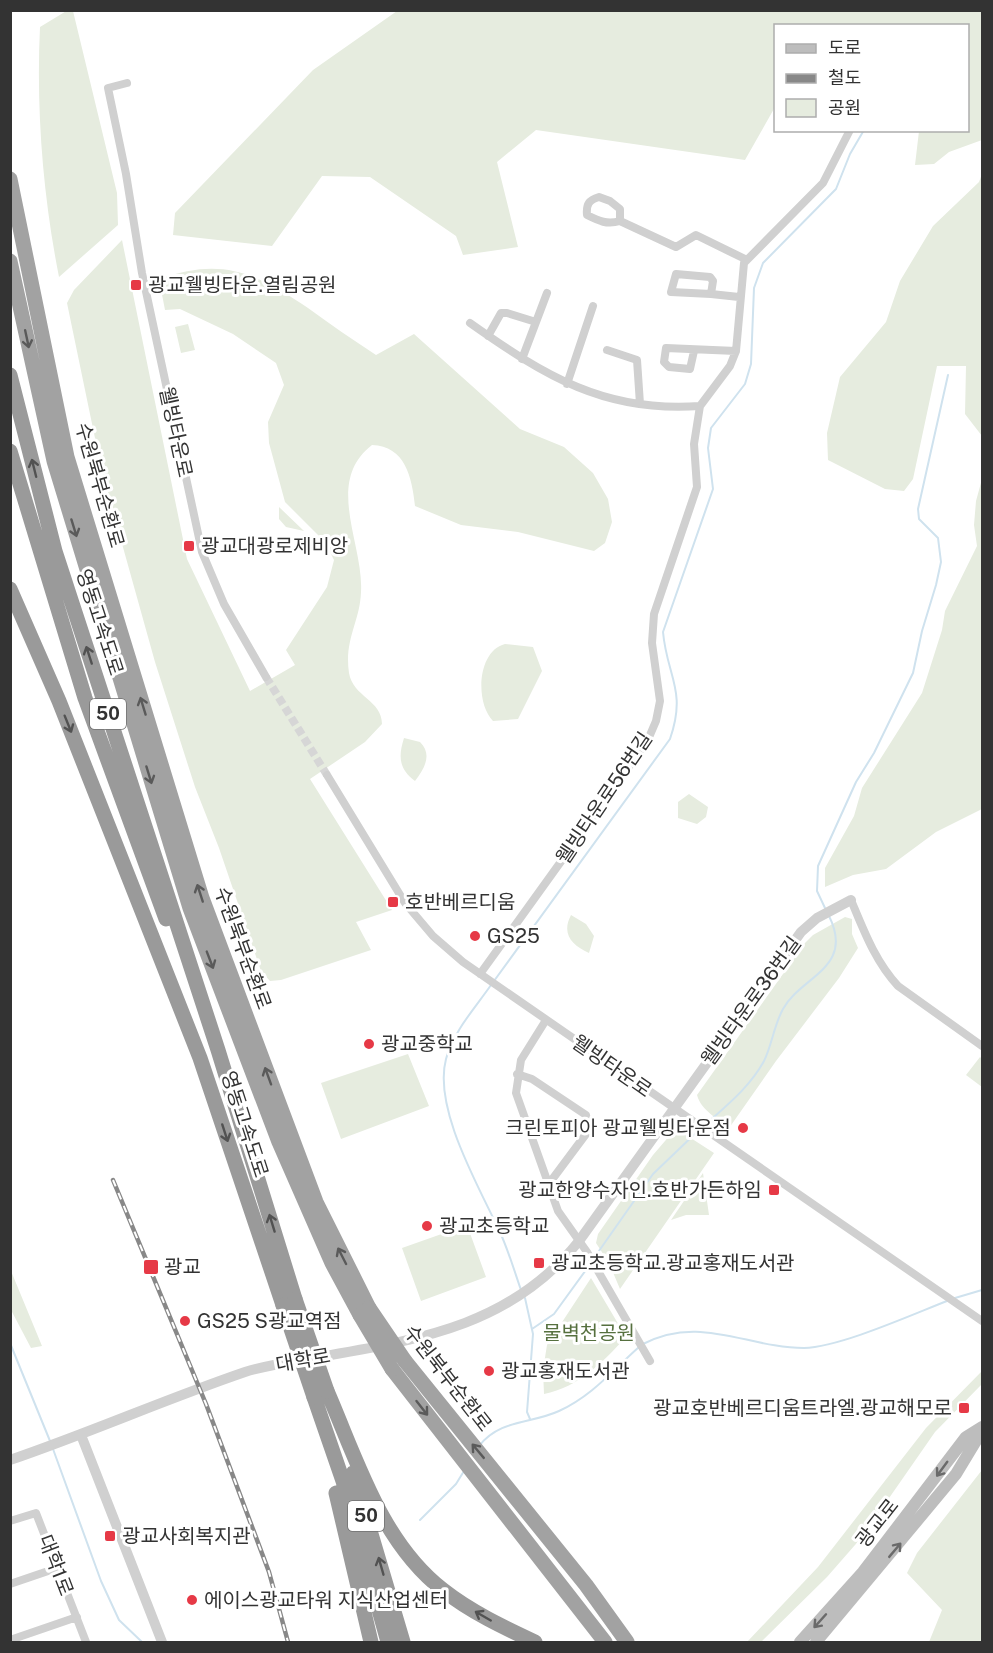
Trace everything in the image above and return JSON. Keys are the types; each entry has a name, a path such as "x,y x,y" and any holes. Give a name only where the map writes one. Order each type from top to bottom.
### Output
{"highway":[{"name":"수원북부순환로","path":"10,179 67,457 202,898 316,1202 364,1311"},
{"name":"수원북부순환로","path":"10,261 54,460 190,908 304,1204 364,1311 452,1446 489,1490 605,1642"},
{"name":"영동고속도로","path":"10,375 55,550 218,1050 289,1302"},
{"name":"영동고속도로","path":"10,451 85,698 150,880 218,1050"},
{"name":"영동고속도로","path":"10,589 200,1058 289,1302 403,1642"},
{"name":"영동고속도로","path":"10,594 28,631"},
{"name":"수원북부순환로","path":"399,1365 459,1428 497,1474 586,1584 627,1642"},
{"name":"영동고속도로","path":"320,1394 388,1642"},
{"path":"320,1394 370,1642"},
{"path":"320,1394 376,1503 412,1561 457,1600 535,1642"},
{"path":"497,1474 567,1550 639,1642"},
{"path":"489,1490 593,1642"}],"main road":[{"name":"광교로","path":"800,1642 869,1564 966,1437 982,1429"},
{"name":"광교로","path":"816,1642 956,1474 982,1429"}],"street":[{"name":"웰빙타운로","path":"127,83 108,87 126,174 142,273 202,552 224,604 266,677"},
{"path":"620,221 676,247 696,235 747,260 823,183 849,132"},
{"name":"웰빙타운로56번길","path":"480,974 647,742 656,721 660,701 652,643 654,614 697,488 694,444 700,406 730,366 736,351 739,337 739,297 747,260"},
{"path":"711,294 713,281 710,277 676,274 671,292 739,297"},
{"path":"522,359 547,292"},
{"path":"567,384 593,306"},
{"path":"488,336 501,313 536,322"},
{"path":"470,323 522,359 567,384 621,401 667,408 700,406"},
{"path":"607,350 637,360 640,404"},
{"path":"694,351 736,351"},
{"name":"웰빙타운로","path":"327,775 419,920 480,974 686,1118 937,1287 982,1321"},
{"name":"웰빙타운로36번길","path":"673,1108 789,946 817,918 851,900 872,949 888,976 898,986 982,1046"},
{"path":"546,1020 526,1049 517,1074 516,1093 558,1211 587,1252 650,1361"},
{"path":"517,1074 532,1079 586,1115 588,1120 589,1130 548,1185"},
{"name":"대학로","path":"10,1460 65,1442 246,1372 415,1340 471,1321 515,1298 566,1257 673,1108"},
{"path":"81,1435 161,1640"},
{"name":"대학1로","path":"10,1521 36,1513 86,1642"},
{"path":"10,1584 57,1568"},
{"path":"10,1640 77,1617"}],"green space":[{"path":"68,10 73,11 117,193 118,225 59,277 42,153 39,90 40,27"},
{"path":"397,11 982,11 982,140 949,152 934,164 915,165 919,132 969,132 969,24 774,24 774,109 745,160 536,130 497,162 518,247 463,255 456,236 370,177 322,176 272,246 173,235 175,213 313,70"},
{"path":"982,174 982,436 965,414 966,366 937,366 913,479 904,491 885,489 828,460 827,433 840,377 886,322 900,281 933,226 979,182"},
{"path":"122,240 187,559 250,691 295,665 286,650 327,587 334,560 325,542 285,502 269,443 268,422 284,385 276,363 233,334 180,309 165,310 159,279 201,269 220,269 254,277 308,308 376,355 414,334 520,429 564,447 593,473 608,499 612,522 605,543 594,551 518,532 461,525 415,506 409,474 405,465 392,451 372,445 358,460 350,477 348,495 361,592 350,640 349,673 356,688 377,709 382,724 365,742 310,779 392,910 356,922 371,950 281,980 270,981 261,971 219,848 195,787 155,662 102,472 67,303 74,290"},
{"path":"188,324 195,350 181,353 175,327"},
{"path":"982,479 982,809 936,832 886,869 853,875 825,887 825,868 854,816 862,788 922,693 942,630 945,611 977,546 974,525 976,501"},
{"path":"279,507 304,531 286,527 279,519"},
{"path":"505,644 533,647 542,671 518,719 493,721 483,702 482,678 489,656"},
{"path":"404,738 420,742 426,752 426,762 415,781 406,772 401,762"},
{"path":"689,794 708,807 706,817 697,824 678,818 678,802"},
{"path":"571,915 586,924 594,936 589,953 570,938 567,928"},
{"path":"845,917 852,919 852,934 858,948 839,978 776,1061 727,1131 703,1106 697,1095 805,943 813,935"},
{"path":"408,1054 429,1106 341,1139 321,1083"},
{"path":"980,1057 982,1059 982,1087 966,1075"},
{"path":"683,1133 714,1153 620,1289 609,1263 596,1243 598,1234 653,1155 671,1134"},
{"path":"703,1173 709,1215 686,1215 671,1220"},
{"path":"467,1225 486,1277 421,1301 402,1248"},
{"path":"11,1271 42,1346 31,1348 11,1310"},
{"name":"물벽천공원","path":"591,1278 626,1337 599,1364 579,1379 557,1391 544,1394 543,1370 547,1345"},
{"path":"982,1371 982,1384 935,1432 862,1537 827,1577 761,1642 747,1642 818,1567 926,1428"},
{"path":"982,1470 982,1642 929,1642 942,1610 907,1573 917,1553"}],"waterway":[{"path":"494,981 670,739 677,708 663,632 713,489 708,448 711,428 745,384 751,364 754,288 763,263 836,189 850,154 863,132"},
{"path":"825,908 817,891 818,866 856,782 874,753 913,673 922,631 936,585 941,562 938,538 919,519 918,509 948,375"},
{"path":"705,1125 752,1079 767,1055 783,1009 791,998 831,960 835,948 835,934 829,916"},
{"path":"491,985 465,1020 449,1049 444,1079 446,1100 460,1146 502,1237 521,1290"},
{"path":"594,1258 653,1174 700,1129"},
{"path":"532,1329 554,1314 591,1263"},
{"path":"955,1298 982,1290"},
{"path":"525,1298 533,1334 527,1412 530,1419"},
{"path":"643,1344 684,1332 704,1332 783,1347 819,1346 876,1329 947,1301"},
{"path":"10,1343 50,1441"},
{"path":"479,1446 487,1437 506,1426 548,1415 571,1405 602,1382 639,1347"},
{"path":"53,1449 101,1581 119,1620 142,1642"},
{"path":"420,1520 456,1484 464,1471"}],"tunnel":[{"path":"266,677 327,775"}],"railway":[{"path":"113,1180 206,1404 269,1572 288,1642"}],"place":[{"name":"광교웰빙타운.열림공원","path":"136,285"},
{"name":"광교대광로제비앙","path":"189,546"},
{"name":"호반베르디움","path":"393,902"},
{"name":"GS25","path":"475,936"},
{"name":"광교중학교","path":"369,1044"},
{"name":"크린토피아 광교웰빙타운점","path":"743,1128"},
{"name":"광교한양수자인.호반가든하임","path":"774,1190"},
{"name":"광교초등학교","path":"427,1226"},
{"name":"광교초등학교.광교홍재도서관","path":"539,1263"},
{"name":"광교","path":"151,1267"},
{"name":"GS25 S광교역점","path":"185,1321"},
{"name":"광교홍재도서관","path":"489,1371"},
{"name":"광교호반베르디움트라엘.광교해모로","path":"964,1408"},
{"name":"광교사회복지관","path":"110,1536"},
{"name":"에이스광교타워 지식산업센터","path":"192,1600"}]}
